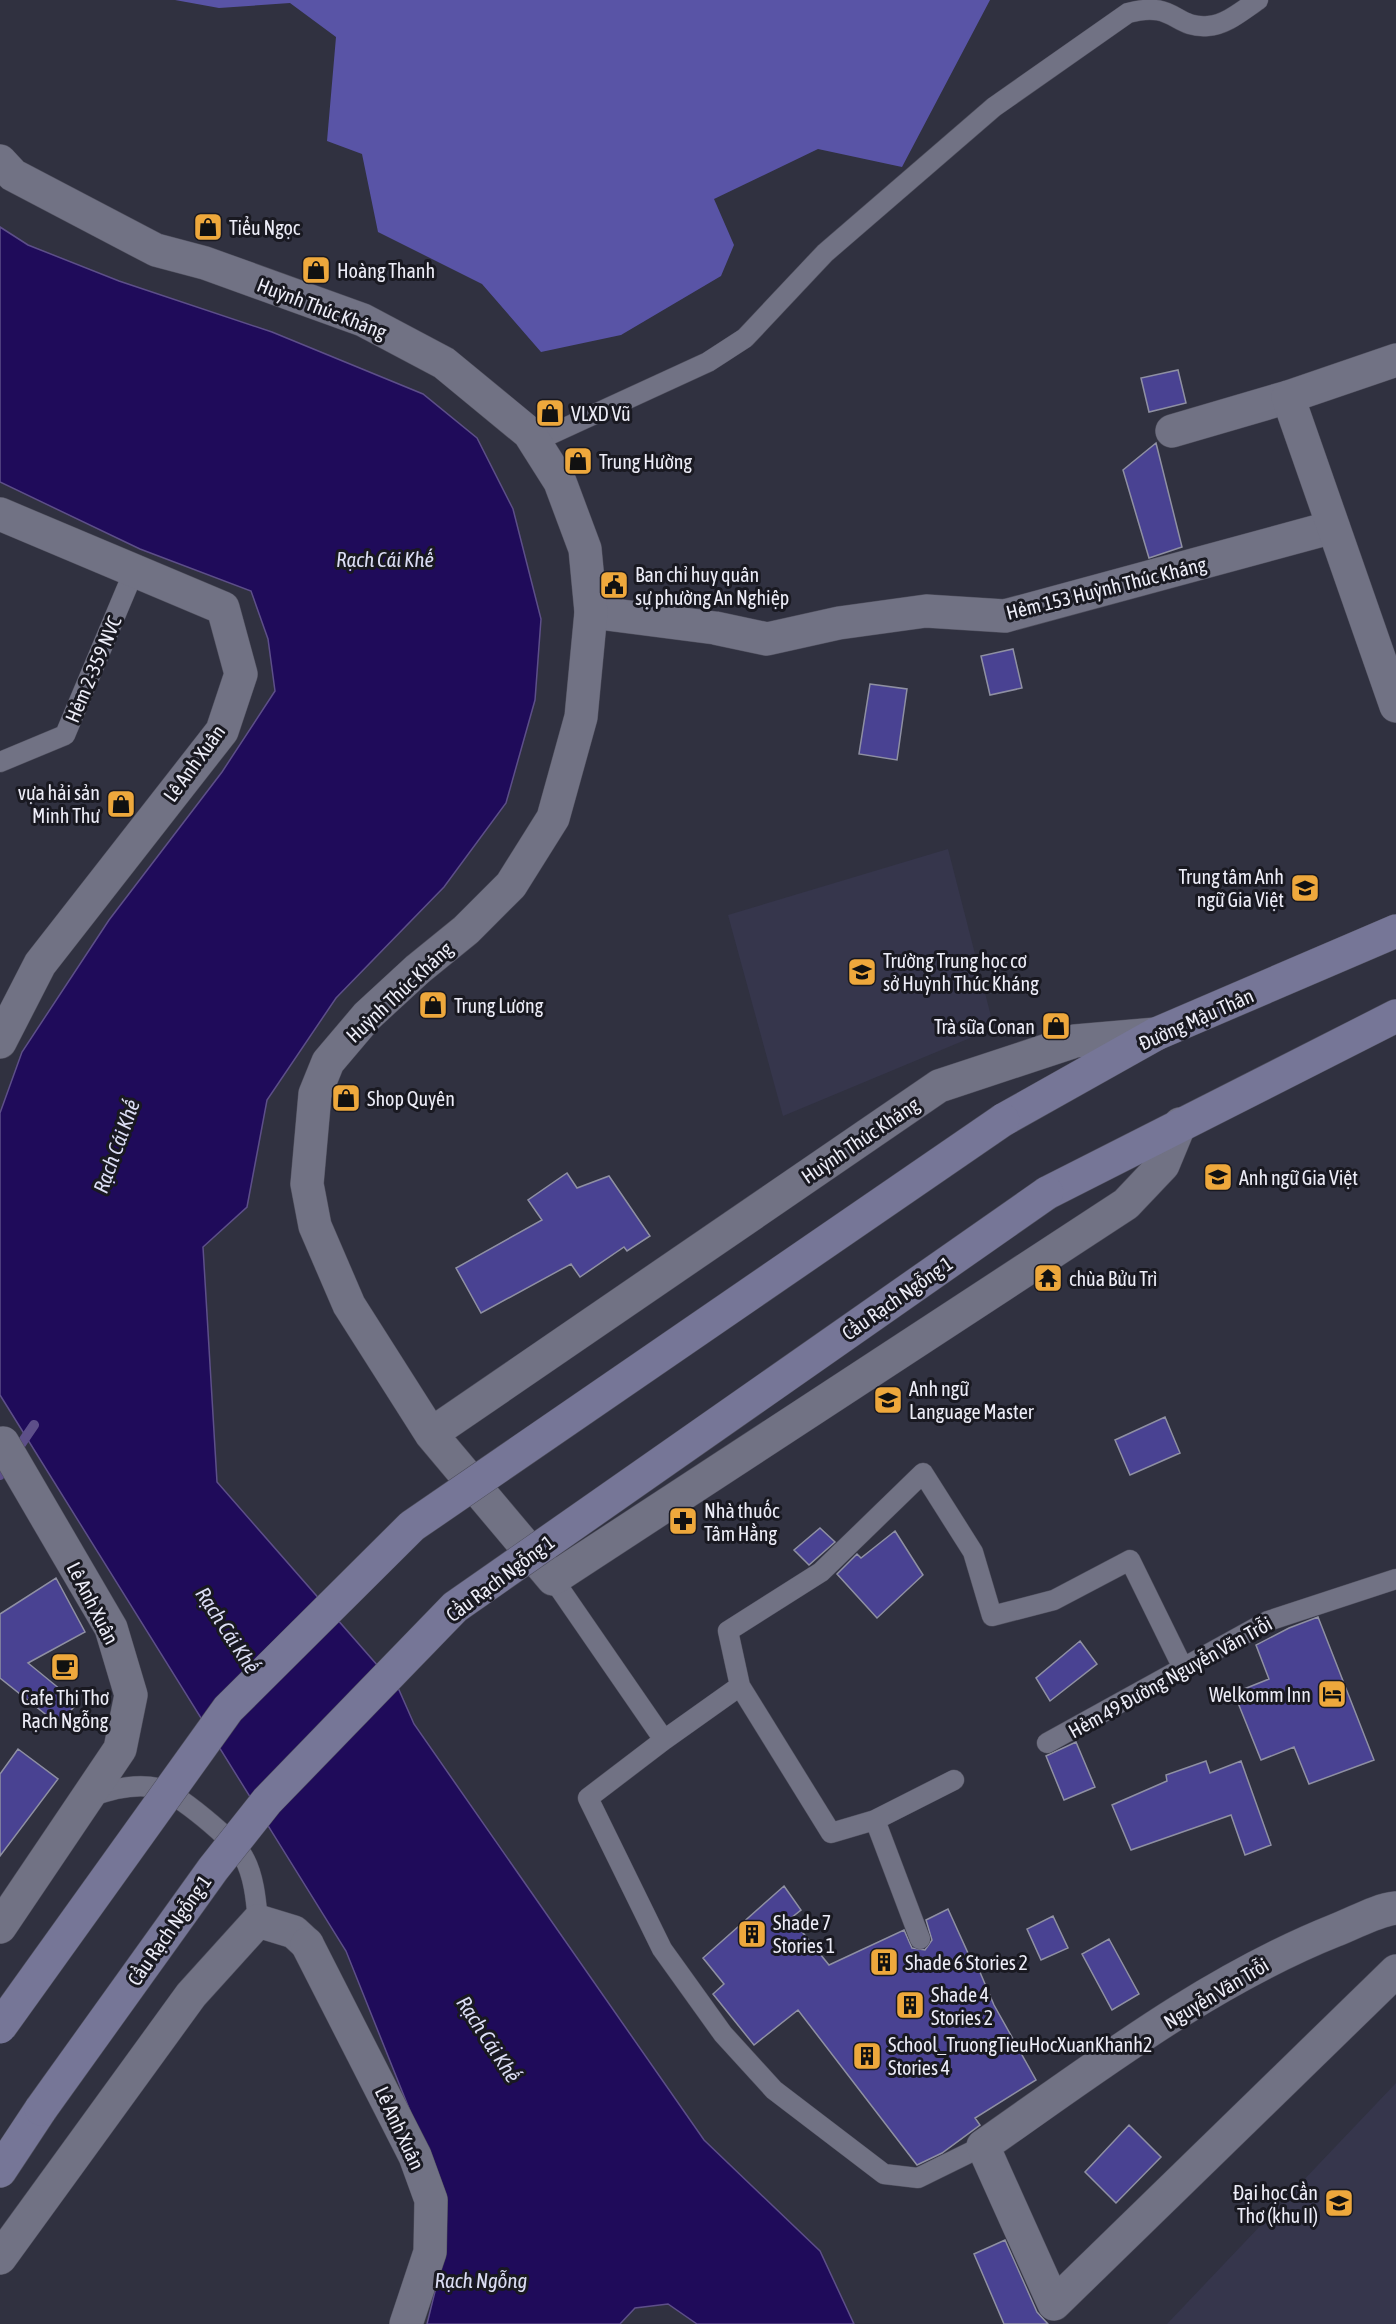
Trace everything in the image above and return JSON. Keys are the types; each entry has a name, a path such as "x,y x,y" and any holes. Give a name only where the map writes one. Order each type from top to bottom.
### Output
{"main road":[{"name":"Đường Mậu Thân","path":"0,2027 228,1709 412,1526 1003,1120 1156,1034 1396,931"},
{"path":"1180,1124 1396,1016"},
{"name":"Cầu Rạch Ngỗng 1","path":"0,2171 41,2109 213,1869 267,1801 454,1607 1047,1193 1180,1124"}],"street":[{"name":"Huỳnh Thúc Kháng","path":"0,161 13,175 156,250 205,264 363,320 444,363 529,433 560,482 585,549 591,612 580,717 553,818 511,885 466,930 418,969 367,1016 328,1062 315,1094 307,1184 315,1226 349,1305 431,1434 939,1086 1075,1041 1156,1034"},
{"path":"1172,431 1288,397 1396,360"},
{"path":"1288,397 1396,706"},
{"name":"Lê Anh Xuân","path":"0,514 223,608 241,674 222,731 40,964 0,1042"},
{"name":"Hẻm 153 Huỳnh Thúc Kháng","path":"591,612 715,628 767,639 840,623 926,611 1005,616 1333,527"},
{"path":"431,1434 553,1579 1126,1204 1164,1166 1180,1124"},
{"name":"Lê Anh Xuân","path":"0,1927 120,1749 131,1695 111,1628 2,1440"},
{"name":"Nguyễn Văn Trỗi","path":"983,2146 1121,2050 1256,1968 1318,1938 1396,1908"},
{"path":"0,2258 191,1995 258,1921"},
{"name":"Lê Anh Xuân","path":"258,1921 294,1932 308,1944 416,2156 431,2200 430,2252 406,2324"},
{"path":"983,2146 1061,2314 1396,1971"}],"lane":[{"path":"534,442 708,362 745,338 825,253 994,107 1128,13 1148,6 1166,9 1186,22 1208,26 1229,20 1258,0"},
{"name":"Hẻm 2-359 NVC","path":"0,762 65,735 134,571"},
{"path":"954,1780 875,1820 831,1833 740,1686 728,1631 821,1572 923,1473 973,1552 992,1616 1054,1600 1130,1560 1183,1668"},
{"path":"553,1579 664,1740"},
{"name":"Hẻm 49 Đường Nguyễn Văn Trỗi","path":"1047,1743 1268,1621 1396,1579"},
{"path":"740,1686 588,1798 662,1949 723,2034 774,2090 884,2174 918,2178 983,2146"},
{"path":"89,1798 114,1788 160,1788 204,1817 244,1856 255,1893 258,1921"},
{"path":"875,1820 920,1939"}],"shaded area":[{"path":"175,0 990,0 902,167 818,149 714,199 734,245 721,276 621,335 541,352 482,284 378,232 362,154 327,141 336,37 290,3 219,8"},
{"name":"Trường Trung học cơ sở Huỳnh Thúc Kháng","path":"948,849 994,1028 783,1116 728,915"},
{"name":"Đại học Cần Thơ (khu II)","path":"1396,2083 1396,2324 1167,2324"}],"water":[{"name":"Rạch Cái Khế","path":"0,227 28,245 119,281 272,332 423,394 477,438 513,509 541,619 535,700 506,803 444,887 336,998 267,1100 247,1207 203,1247 217,1482 399,1690 414,1724 704,2140 820,2251 854,2324 697,2324 668,2304 635,2308 620,2324 427,2324 443,2259 440,2186 346,1951 0,1395 0,1113 22,1052 109,920 222,772 275,691 268,639 251,591 140,549 0,482"}],"building":[{"path":"1178,370 1186,403 1149,412 1141,378"},
{"path":"1156,443 1182,547 1149,558 1123,470"},
{"path":"1013,649 1022,688 990,695 981,656"},
{"path":"870,684 907,689 897,760 859,754"},
{"path":"567,1173 577,1188 609,1176 650,1236 627,1251 624,1247 580,1277 571,1264 481,1313 456,1268 542,1220 528,1200"},
{"path":"1165,1417 1180,1453 1130,1475 1115,1440"},
{"path":"820,1528 835,1542 809,1565 794,1550"},
{"path":"895,1531 923,1575 877,1618 837,1574 857,1554 861,1558"},
{"path":"56,1578 85,1632 28,1663 77,1703 59,1725 0,1678 0,1614"},
{"path":"1318,1617 1374,1760 1309,1784 1294,1747 1261,1760 1234,1693 1269,1679 1256,1645 1289,1628"},
{"path":"1080,1641 1097,1664 1050,1701 1036,1678"},
{"path":"1076,1742 1095,1787 1064,1800 1046,1756"},
{"path":"18,1749 58,1779 0,1856 0,1774"},
{"path":"1206,1761 1210,1773 1241,1761 1271,1845 1245,1855 1231,1815 1131,1850 1112,1805 1167,1781 1166,1775"},
{"path":"784,1886 801,1910 791,1918 829,1965 904,1930 912,1948 925,1950 932,1940 926,1920 948,1909 973,1964 976,1963 994,2005 1036,2080 975,2118 980,2125 942,2153 917,2165 798,2010 754,2045 713,1994 724,1984 703,1958"},
{"path":"1053,1916 1068,1948 1041,1960 1027,1929"},
{"path":"1109,1939 1139,1994 1112,2010 1082,1954"},
{"path":"1129,2125 1161,2157 1116,2203 1085,2172"},
{"path":"1005,2240 1037,2312 1048,2324 1004,2324 974,2254"}],"waterway":[{"path":"0,1475 34,1425"}],"place":[{"name":"Tiểu Ngọc","path":"208,227"},
{"name":"Hoàng Thanh","path":"316,270"},
{"name":"VLXD Vũ","path":"550,413"},
{"name":"Trung Hường","path":"578,461"},
{"name":"Ban chỉ huy quân sự phường An Nghiệp","path":"614,585"},
{"name":"vựa hải sản Minh Thư","path":"121,804"},
{"name":"Trung tâm Anh ngữ Gia Việt","path":"1305,888"},
{"name":"Trường Trung học cơ sở Huỳnh Thúc Kháng","path":"862,972"},
{"name":"Trung Lương","path":"433,1005"},
{"name":"Trà sữa Conan","path":"1056,1026"},
{"name":"Shop Quyên","path":"346,1098"},
{"name":"Anh ngữ Gia Việt","path":"1218,1177"},
{"name":"chùa Bửu Trì","path":"1048,1278"},
{"name":"Anh ngữ Language Master","path":"888,1400"},
{"name":"Nhà thuốc Tâm Hằng","path":"683,1521"},
{"name":"Cafe Thi Thơ Rạch Ngỗng","path":"65,1667"},
{"name":"Welkomm Inn","path":"1332,1694"},
{"name":"Shade 7 Stories 1","path":"752,1934"},
{"name":"Shade 6 Stories 2","path":"884,1962"},
{"name":"Shade 4 Stories 2","path":"910,2005"},
{"name":"School_TruongTieuHocXuanKhanh2 Stories 4","path":"867,2056"},
{"name":"Đại học Cần Thơ (khu II)","path":"1339,2203"}],"water label":[{"name":"Rạch Ngỗng","path":"481,2280"}]}
